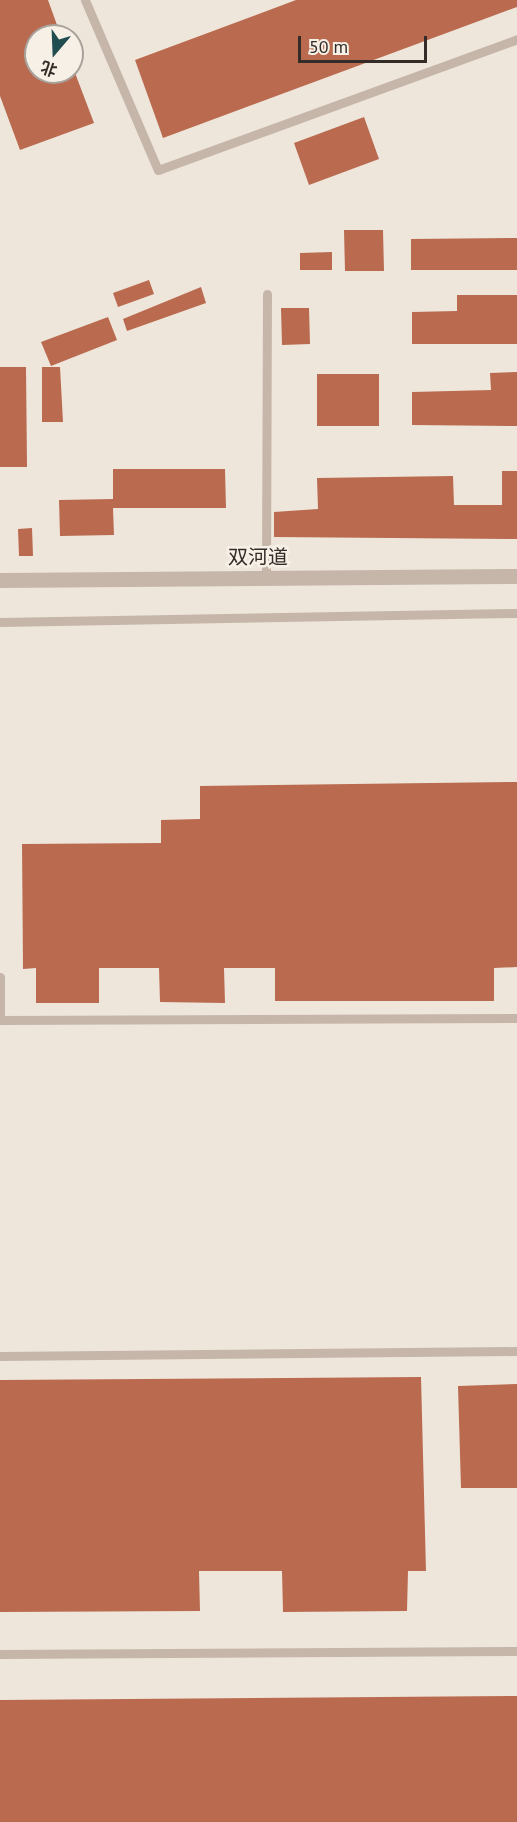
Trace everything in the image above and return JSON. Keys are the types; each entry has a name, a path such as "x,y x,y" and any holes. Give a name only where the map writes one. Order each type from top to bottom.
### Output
{"street":[{"name":"双河道","path":"0,580 517,576"}],"lane":[{"path":"85,0 158,170 517,39"},
{"path":"266,578 267,294"},
{"path":"0,622 517,613"},
{"path":"0,977 0,1020 517,1018"},
{"path":"0,1356 517,1351"},
{"path":"0,1654 517,1652"}],"building":[{"path":"0,0 48,0 57,24 24,24 24,84 79,84 94,123 20,150 0,96"},
{"path":"296,0 517,0 517,7 163,138 135,60"},
{"path":"364,117 379,159 309,185 294,143"},
{"path":"344,230 383,230 384,271 345,271"},
{"path":"517,238 517,270 411,270 411,239"},
{"path":"332,252 332,270 300,270 300,253"},
{"path":"149,280 154,294 118,307 113,293"},
{"path":"201,287 206,303 127,331 123,319"},
{"path":"457,295 517,295 517,344 412,344 412,312 457,311"},
{"path":"281,308 309,308 310,344 282,345"},
{"path":"108,317 117,340 51,366 41,342"},
{"path":"0,367 26,367 27,467 0,467"},
{"path":"42,367 60,367 63,422 42,422"},
{"path":"517,372 517,426 412,425 412,392 491,390 490,373"},
{"path":"317,374 379,374 379,426 317,426"},
{"path":"113,469 225,469 226,508 113,508 114,535 60,536 59,500 113,499"},
{"path":"502,471 517,471 517,539 274,537 274,512 318,509 317,478 453,476 454,505 502,505"},
{"path":"32,528 33,556 19,556 18,529"},
{"path":"517,782 517,967 494,968 494,1001 275,1001 275,968 224,968 225,1003 160,1002 159,968 99,968 99,1003 36,1003 36,968 23,969 22,844 161,843 161,820 200,819 200,786"},
{"path":"421,1377 426,1571 408,1571 407,1611 283,1612 282,1571 199,1571 200,1611 0,1612 0,1380"},
{"path":"517,1384 517,1488 461,1488 458,1386"},
{"path":"517,1696 517,1822 0,1822 0,1700"}]}
